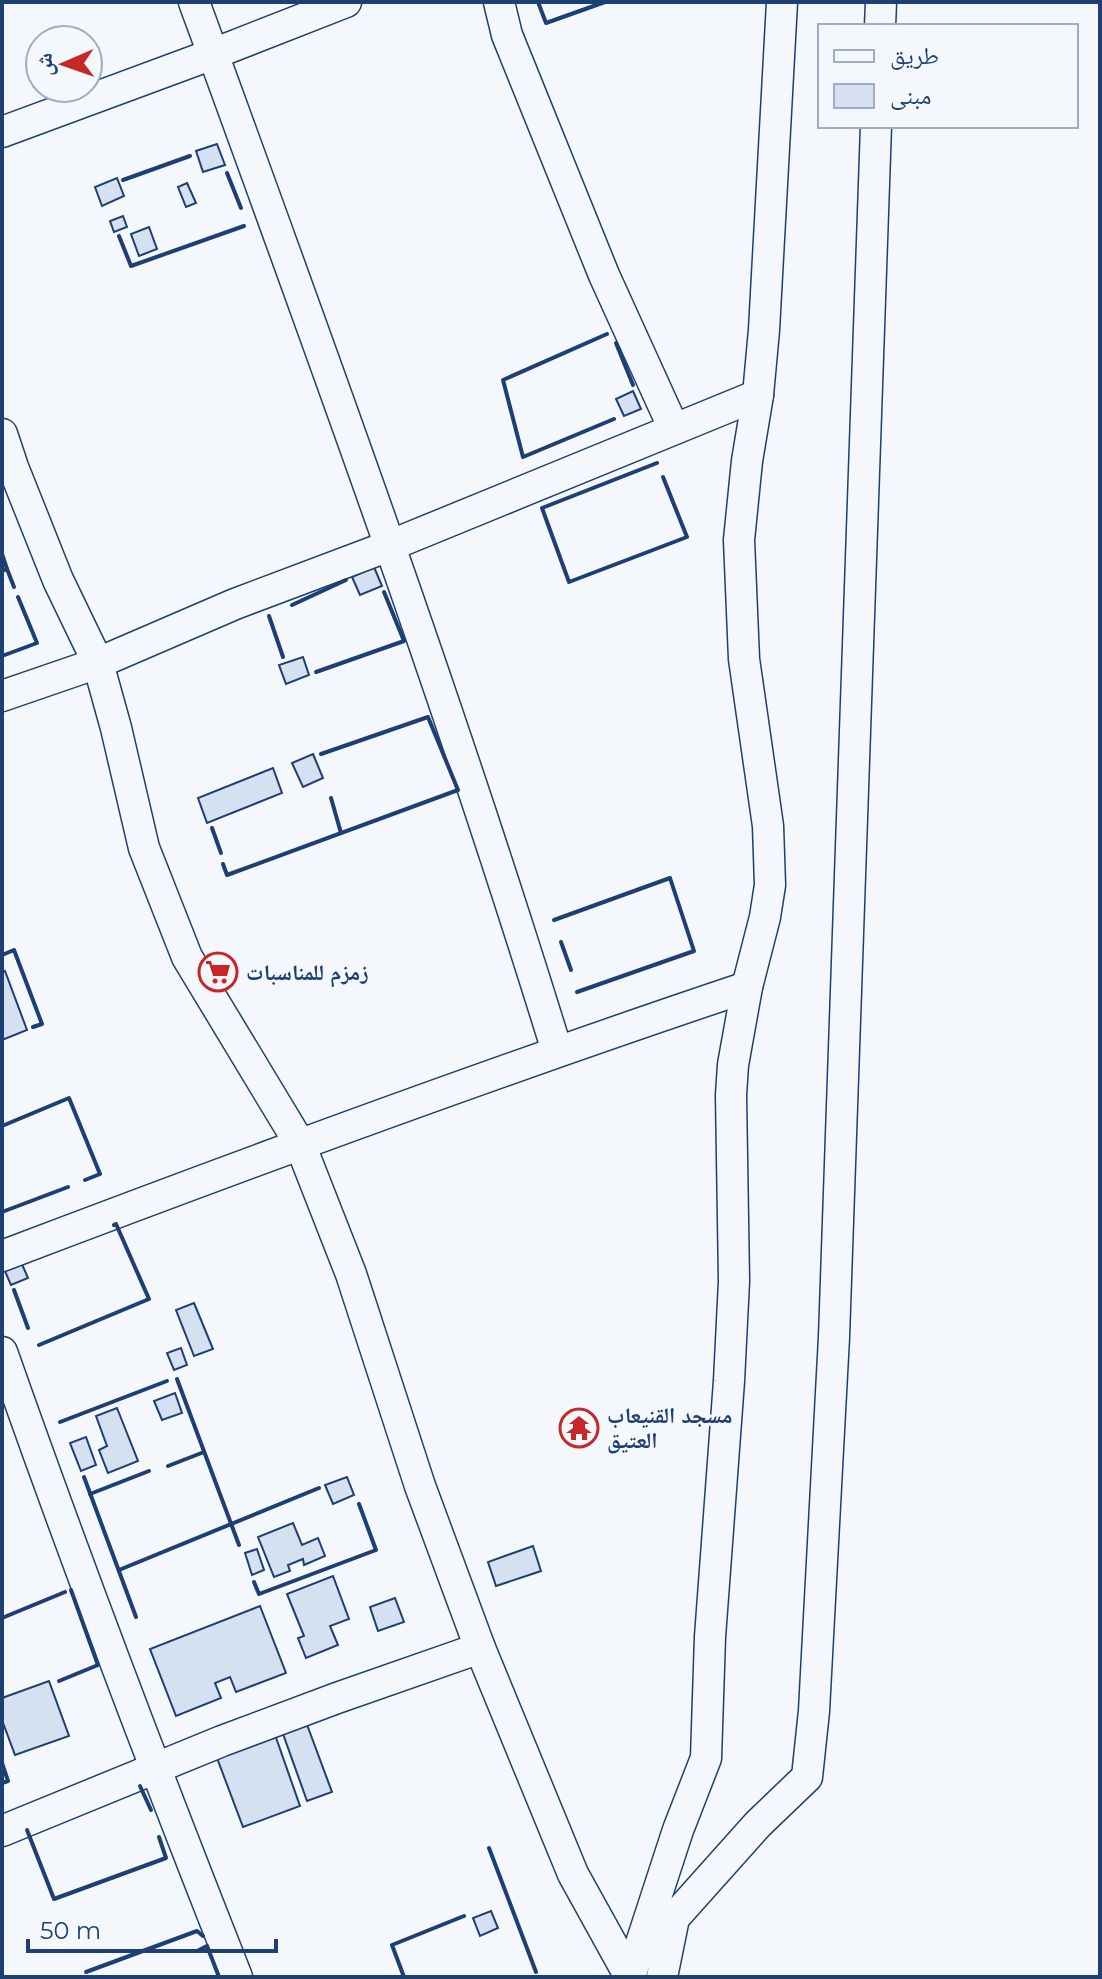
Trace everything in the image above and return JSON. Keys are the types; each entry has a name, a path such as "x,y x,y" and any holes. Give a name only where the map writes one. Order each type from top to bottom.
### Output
{"street":[{"path":"194,2 308,311 466,767 557,1051"},
{"path":"2,132 346,2"},
{"path":"499,2 507,35 604,275 674,429"},
{"path":"2,434 58,580 98,663 144,848 187,957 300,1144 351,1274 420,1486 480,1648 573,1874 630,1977 678,1830 706,1758 710,1637 734,1281 733,1065 770,885 768,826 744,659 739,540 758,395 771,222 782,2"},
{"path":"880,24 881,2"},
{"path":"662,1977 674,1918 758,1824 807,1777 815,1696 834,1337 876,128"},
{"path":"2,696 98,663 235,604 389,546 758,395"},
{"path":"2,1256 557,1051 747,987"},
{"path":"2,1352 154,1767 237,1977"},
{"path":"2,1831 154,1767 480,1648"}],"building":[{"path":"217,144 225,165 203,172 196,151"},
{"path":"117,178 124,196 102,206 95,187"},
{"path":"187,183 196,203 186,207 178,187"},
{"path":"123,216 127,227 114,232 110,221"},
{"path":"149,227 157,249 139,256 131,234"},
{"path":"633,391 641,409 624,416 616,399"},
{"path":"374,567 382,586 360,595 352,577"},
{"path":"303,657 309,675 286,684 279,665"},
{"path":"313,754 323,778 303,787 292,763"},
{"path":"273,768 282,793 207,823 198,798"},
{"path":"5,971 27,1030 2,1040 2,972"},
{"path":"21,1262 28,1278 11,1285 4,1269"},
{"path":"194,1303 213,1349 194,1356 176,1310"},
{"path":"181,1348 187,1365 174,1370 167,1353"},
{"path":"175,1393 182,1413 162,1420 154,1401"},
{"path":"117,1408 138,1461 108,1473 99,1450 107,1446 96,1416"},
{"path":"86,1437 96,1465 81,1471 70,1443"},
{"path":"347,1477 354,1495 333,1504 325,1485"},
{"path":"293,1523 302,1545 318,1538 325,1556 304,1565 303,1559 288,1565 290,1571 274,1577 258,1537"},
{"path":"533,1546 541,1571 496,1586 488,1562"},
{"path":"257,1549 264,1570 252,1575 245,1553"},
{"path":"333,1576 349,1619 330,1626 338,1645 306,1658 298,1638 304,1636 287,1594"},
{"path":"395,1598 404,1622 378,1631 370,1607"},
{"path":"260,1606 286,1673 236,1692 230,1677 215,1683 221,1698 176,1716 150,1649"},
{"path":"49,1681 69,1736 15,1755 2,1720 2,1698"},
{"path":"306,1722 332,1792 307,1801 282,1731"},
{"path":"273,1729 300,1806 243,1827 214,1750"},
{"path":"491,1911 498,1928 480,1936 473,1918"}],"wall":[{"path":"538,2 546,23 605,2"},
{"path":"123,180 190,156"},
{"path":"227,173 241,208"},
{"path":"119,236 131,266 244,226"},
{"path":"607,334 503,380 523,457 614,419"},
{"path":"616,343 633,385"},
{"path":"657,463 542,508 569,582 687,537 663,477"},
{"path":"2,554 7,569"},
{"path":"2,571 7,569 14,587"},
{"path":"292,605 346,580"},
{"path":"316,672 404,641 384,592"},
{"path":"2,656 37,643 18,597"},
{"path":"269,616 283,657"},
{"path":"223,864 227,875 458,790 428,717 321,754"},
{"path":"331,798 341,833"},
{"path":"212,828 221,853"},
{"path":"554,920 670,878 694,951 577,992"},
{"path":"561,942 571,970"},
{"path":"2,955 14,950 42,1024 33,1027"},
{"path":"2,1126 69,1098 100,1174 85,1180"},
{"path":"2,1212 68,1187"},
{"path":"39,1345 149,1299 114,1225"},
{"path":"14,1290 28,1328"},
{"path":"177,1379 239,1545"},
{"path":"60,1422 167,1381"},
{"path":"168,1466 204,1452"},
{"path":"90,1494 149,1471"},
{"path":"84,1477 136,1617"},
{"path":"119,1570 319,1488"},
{"path":"254,1582 259,1594 376,1550 359,1504"},
{"path":"59,1681 98,1665 71,1590"},
{"path":"2,1618 65,1592"},
{"path":"2,1763 8,1781 2,1783"},
{"path":"140,1786 151,1810"},
{"path":"27,1830 54,1899 166,1858 159,1837"},
{"path":"489,1848 536,1972"},
{"path":"404,1977 392,1945 464,1916"},
{"path":"86,1972 197,1931 203,1936"},
{"path":"199,1950 207,1946 219,1977"}],"place":[{"name":"زمزم للمناسبات","path":"218,972"},
{"name":"مسجد القنيعاب العتيق","path":"579,1428"}]}
